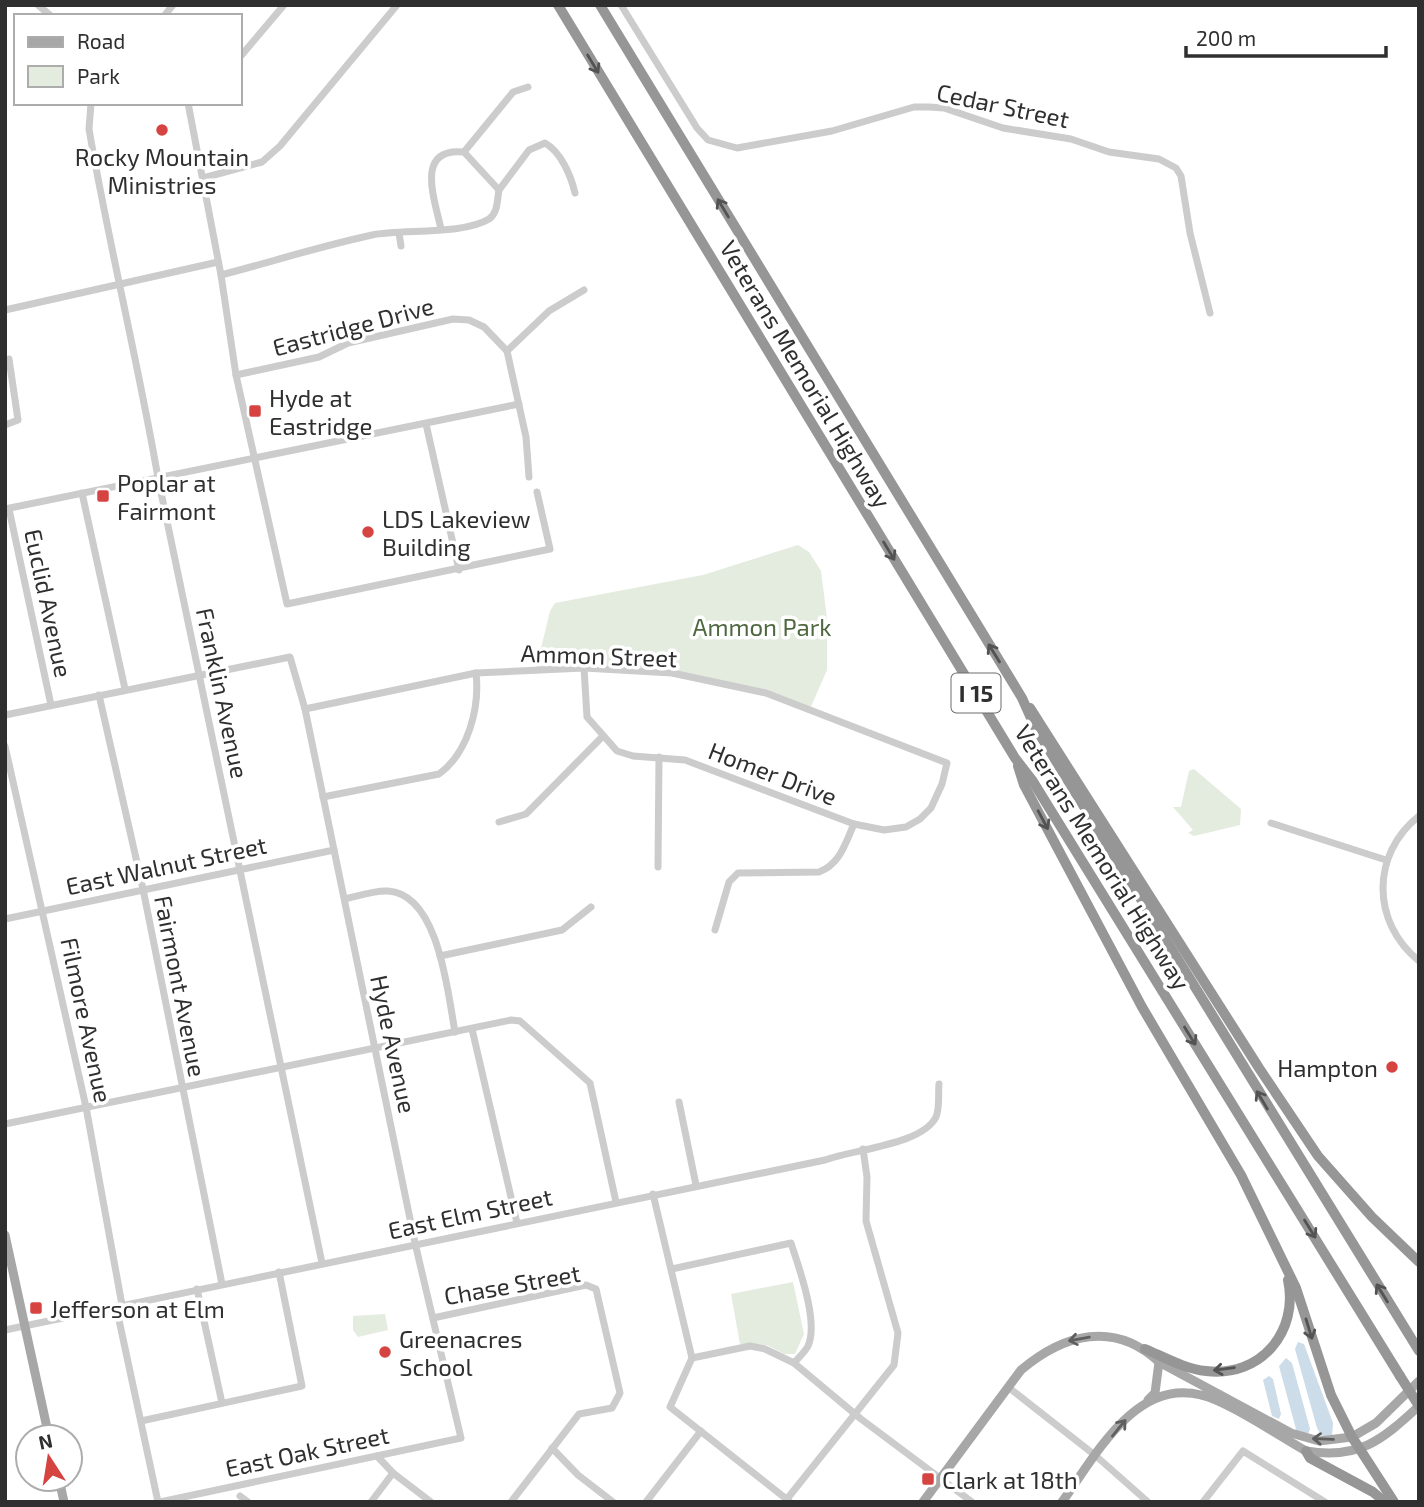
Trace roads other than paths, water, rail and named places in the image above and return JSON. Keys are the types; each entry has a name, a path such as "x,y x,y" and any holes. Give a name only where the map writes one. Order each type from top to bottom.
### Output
{"highway":[{"name":"Veterans Memorial Highway","path":"558,5 1015,758 1039,791 1419,1406"},
{"name":"Veterans Memorial Highway","path":"600,5 1022,698 1035,727 1419,1351"},
{"path":"1022,698 1043,724 1258,1069 1318,1156 1372,1217 1419,1262"},
{"path":"1015,758 1024,785 1095,920 1241,1175 1296,1288 1331,1395 1352,1437 1394,1502"},
{"path":"1145,1349 1205,1371 1229,1370 1260,1357 1279,1340 1292,1307 1285,1265"},
{"path":"1306,1451 1310,1458 1373,1492 1385,1502"}],"main road":[{"path":"5,1235 47,1423"},
{"path":"923,1502 1008,1387 1042,1353 1069,1340 1113,1337 1145,1349 1158,1362 1291,1433 1319,1441 1352,1437 1376,1423 1419,1381"},
{"path":"1062,1502 1132,1412 1155,1393 1158,1362"},
{"path":"1147,1401 1174,1392 1204,1395 1306,1451 1330,1453 1362,1450 1381,1439 1419,1406"}],"street":[{"path":"242,55 284,5"},
{"path":"203,178 262,162 280,146 397,5"},
{"name":"Cedar Street","path":"621,5 697,128 708,140 720,144 754,146 832,131 914,107 929,107 944,108 1003,128 1071,139 1109,152 1160,159 1170,163 1181,176 1190,233 1210,313"},
{"path":"442,229 432,183 433,165 440,154 464,152 513,92 528,87"},
{"name":"Franklin Avenue","path":"91,105 90,131 119,286 322,1263"},
{"path":"188,105 221,275 236,375 286,604 550,549 537,492"},
{"path":"221,275 374,234 442,229 490,219 496,209 499,190 529,150 545,143 552,147 572,178 575,193"},
{"path":"464,152 499,190"},
{"path":"399,233 401,246"},
{"path":"5,310 218,262"},
{"path":"529,477 526,437 507,351 549,311 584,290"},
{"name":"Eastridge Drive","path":"236,375 319,357 348,343 453,319 469,320 484,327 507,351"},
{"path":"5,425 18,420 9,359"},
{"path":"7,509 519,404"},
{"path":"426,424 459,570"},
{"path":"82,493 125,690"},
{"name":"Euclid Avenue","path":"7,509 51,705"},
{"name":"Hyde Avenue","path":"199,674 290,657 305,709 415,1243 461,1438"},
{"name":"Ammon Street","path":"305,709 475,673 584,668 672,673 766,693 924,754"},
{"name":"Homer Drive","path":"584,668 587,717 617,751 634,757 685,760 854,824 884,830 906,827 931,808 943,784 947,763 924,754"},
{"path":"323,797 439,774 449,766 460,752 472,720 477,687 475,673"},
{"path":"5,715 199,674"},
{"name":"Fairmont Avenue","path":"99,695 143,889 222,1284"},
{"path":"499,822 526,814 602,737"},
{"name":"Filmore Avenue","path":"5,746 86,1107 119,1305 159,1502"},
{"path":"658,866 659,757"},
{"path":"1419,816 1401,834 1386,860 1382,883 1383,907 1405,948 1419,961"},
{"path":"715,930 729,883 738,873 819,873 831,867 841,853 854,824"},
{"path":"1271,824 1386,860"},
{"name":"East Walnut Street","path":"5,919 334,850"},
{"path":"345,899 387,891 407,898 429,923 440,956 455,1032"},
{"path":"440,956 562,930 591,907"},
{"path":"5,1124 376,1047 520,1021 590,1083 616,1202"},
{"path":"472,1029 517,1223"},
{"name":"East Elm Street","path":"5,1329 825,1160 926,1130 937,1115 939,1084"},
{"path":"679,1102 696,1185"},
{"path":"653,1194 692,1358 670,1407 789,1500 853,1413 894,1365 898,1333 866,1221 867,1177 863,1149"},
{"path":"672,1269 791,1243 809,1310 811,1333 808,1348 794,1363"},
{"path":"141,1421 302,1386 279,1272"},
{"name":"Chase Street","path":"433,1318 586,1285 596,1289 620,1393 612,1408 579,1414 552,1448"},
{"path":"197,1289 222,1403"},
{"path":"692,1358 750,1346 765,1349 794,1363 853,1413 972,1502"},
{"path":"1008,1387 1096,1456 1148,1502"},
{"path":"646,1502 701,1431"},
{"name":"East Oak Street","path":"159,1502 461,1438"},
{"path":"511,1502 552,1448 578,1475 613,1502"},
{"path":"1203,1502 1243,1451 1325,1502"},
{"path":"377,1456 393,1473 431,1502"},
{"path":"371,1502 393,1473"},
{"path":"238,1485 238,1499 248,1502"}],"water":[{"path":"1298,1342 1304,1344 1333,1423 1332,1436 1323,1438 1317,1428 1295,1349"},
{"path":"1286,1358 1292,1363 1310,1429 1308,1434 1297,1433 1279,1366"},
{"path":"1269,1376 1273,1379 1281,1414 1279,1419 1272,1416 1263,1380"}],"place":[{"name":"Rocky Mountain Ministries","path":"162,130"},
{"name":"Hyde at Eastridge","path":"255,411"},
{"name":"Poplar at Fairmont","path":"103,496"},
{"name":"LDS Lakeview Building","path":"368,532"},
{"name":"Hampton","path":"1392,1067"},
{"name":"Jefferson at Elm","path":"36,1308"},
{"name":"Greenacres School","path":"385,1352"},
{"name":"Clark at 18th","path":"928,1479"}],"park label":[{"name":"Ammon Park","path":"762,626"}]}
